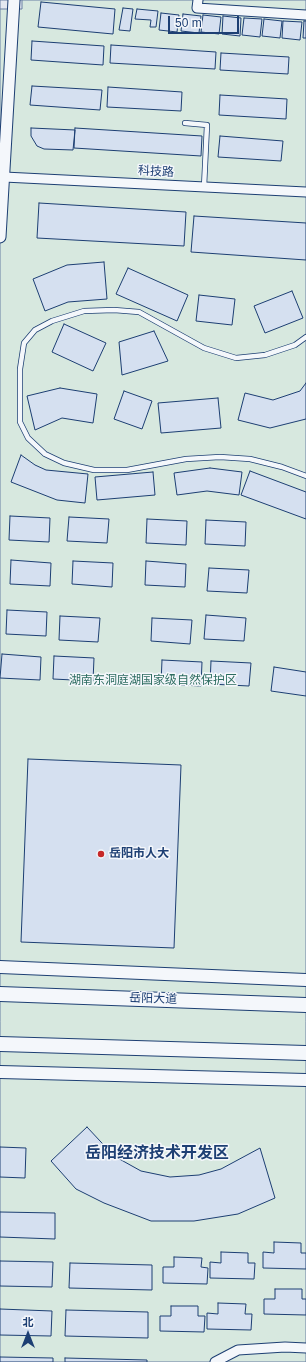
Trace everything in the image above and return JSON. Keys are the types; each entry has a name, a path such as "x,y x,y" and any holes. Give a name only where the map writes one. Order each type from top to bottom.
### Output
{"main road":[{"path":"0,967 306,980"},
{"name":"岳阳大道","path":"0,994 306,1004"},
{"path":"0,1044 306,1054"},
{"path":"0,1072 306,1080"}],"street":[{"path":"0,237 14,0"},
{"path":"198,0 197,8 306,15"},
{"name":"科技路","path":"4,177 306,192"},
{"path":"215,1362 238,1350 285,1347 306,1348"}],"lane":[{"path":"185,124 207,125 204,187"},
{"path":"306,337 295,345 265,355 236,358 204,348 139,312 114,310 84,311 52,321 35,330 24,343 20,368 20,422 28,438 45,454 64,463 94,470 127,470 186,459 220,457 250,459 306,476"}],"green space":[{"name":"湖南东洞庭湖国家级自然保护区","path":"0,0 306,0 306,1362 0,1362"}],"shaded area":[{"path":"0,0 22,0 22,9 0,9"}],"building":[{"path":"41,2 115,9 113,34 38,27"},
{"path":"123,8 133,9 130,31 119,30"},
{"path":"137,9 158,11 156,27 150,27 151,20 135,19"},
{"path":"161,13 179,15 177,32 159,30"},
{"path":"183,14 201,16 199,33 181,31"},
{"path":"203,15 221,17 219,34 201,32"},
{"path":"223,16 241,18 240,36 222,34"},
{"path":"244,18 262,19 260,37 242,35"},
{"path":"264,19 282,21 280,38 262,36"},
{"path":"283,21 302,22 300,40 282,38"},
{"path":"304,21 306,21 306,38 303,38"},
{"path":"32,41 104,46 103,65 31,60"},
{"path":"111,45 216,52 215,69 110,63"},
{"path":"221,53 289,57 288,74 220,70"},
{"path":"32,86 102,90 100,110 30,105"},
{"path":"108,87 182,92 181,111 107,107"},
{"path":"220,95 287,99 286,119 219,115"},
{"path":"31,128 75,130 73,150 44,149 37,146 31,136"},
{"path":"75,128 202,136 201,156 74,148"},
{"path":"220,136 283,141 281,161 218,157"},
{"path":"39,203 186,212 184,246 37,238"},
{"path":"194,216 306,223 306,260 191,252"},
{"path":"104,262 107,299 68,302 45,311 33,279 67,265"},
{"path":"128,268 188,295 177,321 116,294"},
{"path":"292,291 303,318 265,333 254,306"},
{"path":"199,295 235,299 232,325 196,321"},
{"path":"64,324 106,343 93,371 52,352"},
{"path":"154,331 168,361 122,375 119,342"},
{"path":"306,383 306,419 270,428 238,420 245,393 273,400 300,391"},
{"path":"60,388 97,394 93,423 62,418 35,430 27,396"},
{"path":"124,391 152,401 142,429 114,419"},
{"path":"218,398 221,428 161,433 158,403"},
{"path":"21,455 35,465 46,470 88,474 85,503 57,500 11,482"},
{"path":"210,468 242,472 239,495 207,491 177,495 174,473"},
{"path":"250,471 306,492 306,519 241,495"},
{"path":"153,472 155,495 97,500 95,477"},
{"path":"10,516 50,518 49,542 9,540"},
{"path":"69,517 109,519 107,543 67,541"},
{"path":"147,519 187,521 186,545 146,543"},
{"path":"206,520 246,522 245,546 205,544"},
{"path":"11,560 51,563 50,586 10,584"},
{"path":"73,561 113,563 112,587 72,584"},
{"path":"146,561 186,564 185,587 145,585"},
{"path":"209,568 249,570 247,593 207,591"},
{"path":"7,610 47,612 46,636 6,634"},
{"path":"206,615 246,618 244,641 204,639"},
{"path":"60,616 100,618 98,642 59,640"},
{"path":"152,618 192,620 190,644 151,641"},
{"path":"2,654 41,657 40,680 0,678"},
{"path":"54,656 94,658 93,681 53,679"},
{"path":"162,660 202,662 201,686 161,684"},
{"path":"211,661 251,663 249,686 210,684"},
{"path":"274,667 306,672 306,696 271,691"},
{"name":"岳阳市人大","path":"28,759 181,765 174,948 21,942"},
{"path":"87,1127 114,1156 141,1171 170,1177 199,1175 221,1169 260,1148 275,1198 238,1214 194,1221 151,1221 104,1203 76,1189 51,1161"},
{"path":"0,1147 26,1148 25,1178 0,1177"},
{"path":"0,1212 55,1213 55,1239 0,1237"},
{"path":"274,1242 301,1243 301,1253 306,1253 306,1269 263,1268 263,1252 274,1253"},
{"path":"221,1252 248,1253 248,1263 255,1263 254,1279 210,1278 210,1262 221,1263"},
{"path":"174,1257 202,1258 201,1267 208,1268 207,1284 163,1283 163,1267 174,1267"},
{"path":"0,1261 53,1262 52,1287 0,1286"},
{"path":"70,1263 152,1265 152,1290 69,1288"},
{"path":"275,1289 302,1289 302,1299 306,1299 306,1315 264,1314 264,1299 275,1299"},
{"path":"218,1303 246,1304 245,1314 252,1314 251,1330 207,1329 207,1313 218,1314"},
{"path":"171,1306 198,1306 198,1316 205,1316 204,1332 160,1331 160,1316 171,1316"},
{"path":"0,1309 52,1311 51,1336 0,1335"},
{"path":"66,1310 148,1312 148,1338 65,1336"},
{"path":"0,1357 53,1358 53,1362 0,1362"},
{"path":"65,1358 147,1360 147,1362 65,1362"}],"place":[{"name":"岳阳市人大","path":"101,854"}],"district":[{"name":"岳阳经济技术开发区","path":"157,1154"}]}
